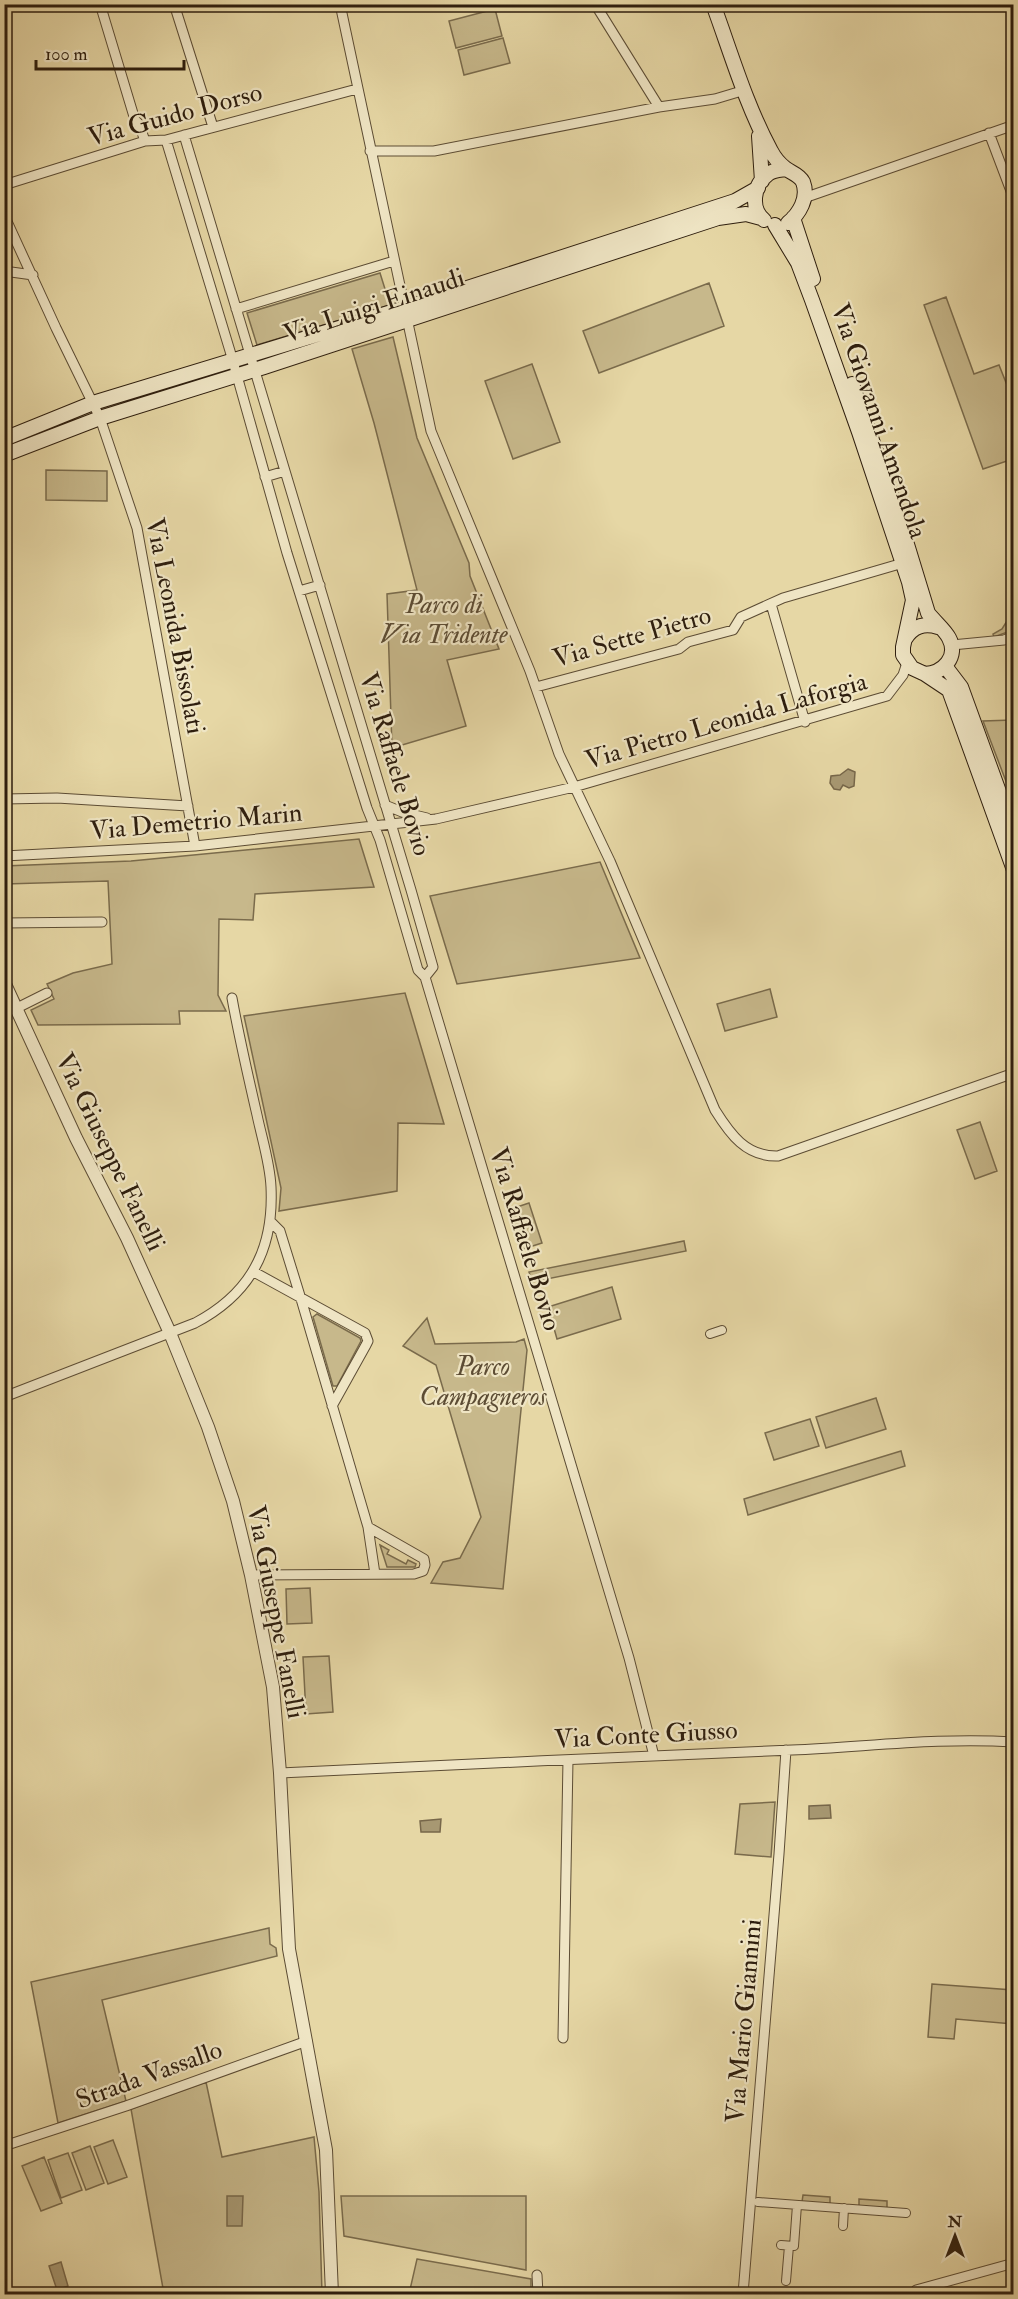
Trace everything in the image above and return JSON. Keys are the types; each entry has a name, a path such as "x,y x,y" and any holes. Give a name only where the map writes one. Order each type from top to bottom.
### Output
{"main road":[{"path":"713,4 758,128 773,155 803,182 804,198 797,215 787,224 768,223 761,218 755,205 760,184 758,128"},
{"path":"760,184 775,170 786,169"},
{"name":"Via Luigi Einaudi","path":"4,455 100,418 255,370 406,314 735,201 760,184"},
{"name":"Via Luigi Einaudi","path":"4,439 93,403 232,360 406,314 718,218 747,214 761,218"},
{"name":"Via Giovanni Amendola","path":"793,218 872,440 928,613 938,627 945,632 952,645"},
{"name":"Via Giovanni Amendola","path":"775,225 798,263 809,291 903,563 913,600 903,655 907,663"},
{"path":"905,639 915,628 922,625 938,627"},
{"path":"925,674 940,671 945,666 952,653 952,645"},
{"path":"907,663 949,690 1014,870"},
{"path":"945,666 961,687 1014,832"}],"street":[{"path":"100,4 135,120 139,124 145,141"},
{"path":"174,4 213,127"},
{"path":"340,4 431,431 536,687 559,754 610,861 714,1110 733,1136 751,1151 770,1156 785,1154 1014,1072"},
{"path":"595,4 659,107"},
{"name":"Via Guido Dorso","path":"4,185 145,141 166,140 357,89"},
{"path":"370,150 434,151 659,107 714,99 745,90"},
{"path":"804,198 1014,124"},
{"path":"989,133 1014,199"},
{"name":"Via Raffaele Bovio","path":"184,135 433,967 425,977"},
{"name":"Via Raffaele Bovio","path":"166,140 299,591 375,827 418,970 425,977 629,1658 654,1756"},
{"name":"Via Leonida Bissolati","path":"4,215 100,418 137,528 195,846"},
{"path":"236,309 394,261"},
{"path":"4,271 33,275"},
{"path":"264,477 285,471"},
{"name":"Via Sette Pietro","path":"536,687 679,649 688,642 733,630 741,617 783,598 903,563"},
{"path":"299,591 320,585"},
{"path":"771,604 805,722"},
{"path":"952,645 1004,640 1014,636"},
{"name":"Via Pietro Leonida Laforgia","path":"436,819 574,787 805,722 887,696 903,675 907,663"},
{"path":"357,775 375,769"},
{"path":"4,799 57,798 188,806"},
{"path":"385,805 410,814 436,819"},
{"name":"Via Demetrio Marin","path":"4,856 195,846 391,826 436,819"},
{"path":"4,923 102,922"},
{"name":"Via Giuseppe Fanelli","path":"4,982 170,1333 208,1426 233,1501 252,1575 273,1687 289,1949 326,2150 332,2295"},
{"path":"17,1008 47,993"},
{"path":"4,1397 170,1333 216,1312 236,1294 254,1272 270,1221 269,1178 232,998"},
{"path":"270,1221 280,1231 301,1299 368,1527 375,1574"},
{"path":"254,1272 362,1331 368,1341 333,1407"},
{"path":"710,1334 722,1330"},
{"path":"252,1575 418,1574 423,1571 424,1559 368,1527"},
{"path":"371,1545 380,1538 389,1539"},
{"name":"Via Conte Giusso","path":"280,1773 786,1750 906,1742 984,1740 1014,1742"},
{"name":"Via Mario Giannini","path":"743,2295 786,1750"},
{"path":"563,2038 568,1760"},
{"name":"Strada Vassallo","path":"4,2146 307,2042"},
{"path":"758,2202 906,2213"},
{"path":"786,2281 785,2246 794,2246 797,2205"},
{"path":"843,2226 844,2208"},
{"path":"917,2295 916,2290 1014,2263"},
{"path":"537,2275 538,2295"}],"green space":[{"path":"495,9 502,36 456,48 449,21"},
{"path":"503,38 510,63 464,75 458,50"},
{"path":"380,273 390,305 257,345 247,313"},
{"path":"709,283 724,326 599,373 583,331"},
{"path":"946,297 974,374 999,365 1007,385 1013,383 1013,459 983,469 924,305"},
{"name":"Parco di Via Tridente","path":"393,337 417,438 469,563 470,576 499,649 447,660 466,726 392,748 387,594 417,590 374,423 352,349"},
{"path":"532,364 560,442 513,459 485,381"},
{"path":"46,470 107,471 107,501 46,500"},
{"path":"1013,608 1013,630 994,637 993,634 1002,629 1007,621 1010,622"},
{"path":"1013,720 1013,784 1007,784 983,721"},
{"path":"359,839 374,887 255,894 253,920 219,919 218,995 226,1011 179,1011 180,1024 38,1025 31,1010 54,999 47,984 73,973 112,964 108,881 5,884 4,866 131,861"},
{"path":"600,862 640,958 457,984 430,896"},
{"path":"770,989 777,1017 725,1031 717,1004"},
{"path":"405,993 444,1124 398,1123 397,1191 279,1211 281,1188 244,1016"},
{"path":"980,1122 997,1171 975,1179 957,1130"},
{"path":"529,1203 542,1243 520,1250 508,1210"},
{"path":"684,1241 686,1251 532,1282 529,1272"},
{"path":"612,1287 621,1319 557,1339 548,1307"},
{"path":"317,1314 360,1338 361,1341 337,1386 333,1386 313,1317"},
{"name":"Parco Campagneros","path":"427,1318 435,1344 516,1342 524,1339 527,1350 503,1589 431,1583 443,1562 460,1558 481,1517 436,1365 403,1346"},
{"path":"876,1398 886,1429 826,1448 816,1417"},
{"path":"810,1419 819,1446 774,1460 765,1433"},
{"path":"901,1451 905,1466 748,1515 744,1499"},
{"path":"380,1545 389,1550 387,1554 406,1564 408,1560 416,1564 415,1567 387,1567"},
{"path":"310,1588 312,1623 287,1624 286,1589"},
{"path":"329,1656 333,1712 306,1714 303,1657"},
{"path":"775,1802 771,1857 735,1854 740,1804"},
{"path":"269,1928 270,1944 276,1948 277,1956 102,2000 126,2101 58,2123 31,1982"},
{"path":"932,1984 1013,1990 1013,2024 956,2019 954,2039 928,2037"},
{"path":"206,2082 222,2157 314,2137 319,2192 322,2294 164,2294 131,2109"},
{"path":"113,2140 127,2177 108,2184 94,2147"},
{"path":"90,2146 104,2183 86,2190 72,2153"},
{"path":"68,2153 82,2190 61,2198 48,2160"},
{"path":"44,2157 62,2203 41,2211 22,2166"},
{"path":"803,2195 830,2197 830,2204 802,2202"},
{"path":"341,2196 526,2196 526,2270 344,2236"},
{"path":"859,2199 887,2201 887,2208 859,2206"},
{"path":"417,2259 531,2279 531,2294 409,2294"}],"shaded area":[{"path":"848,769 855,772 854,786 849,788 843,785 840,790 834,789 830,783 831,776 840,775"},
{"path":"830,1805 831,1818 809,1819 809,1806"},
{"path":"441,1819 440,1832 421,1832 420,1821"},
{"path":"227,2196 243,2196 242,2226 227,2226"},
{"path":"61,2262 68,2286 57,2290 49,2266"}]}
